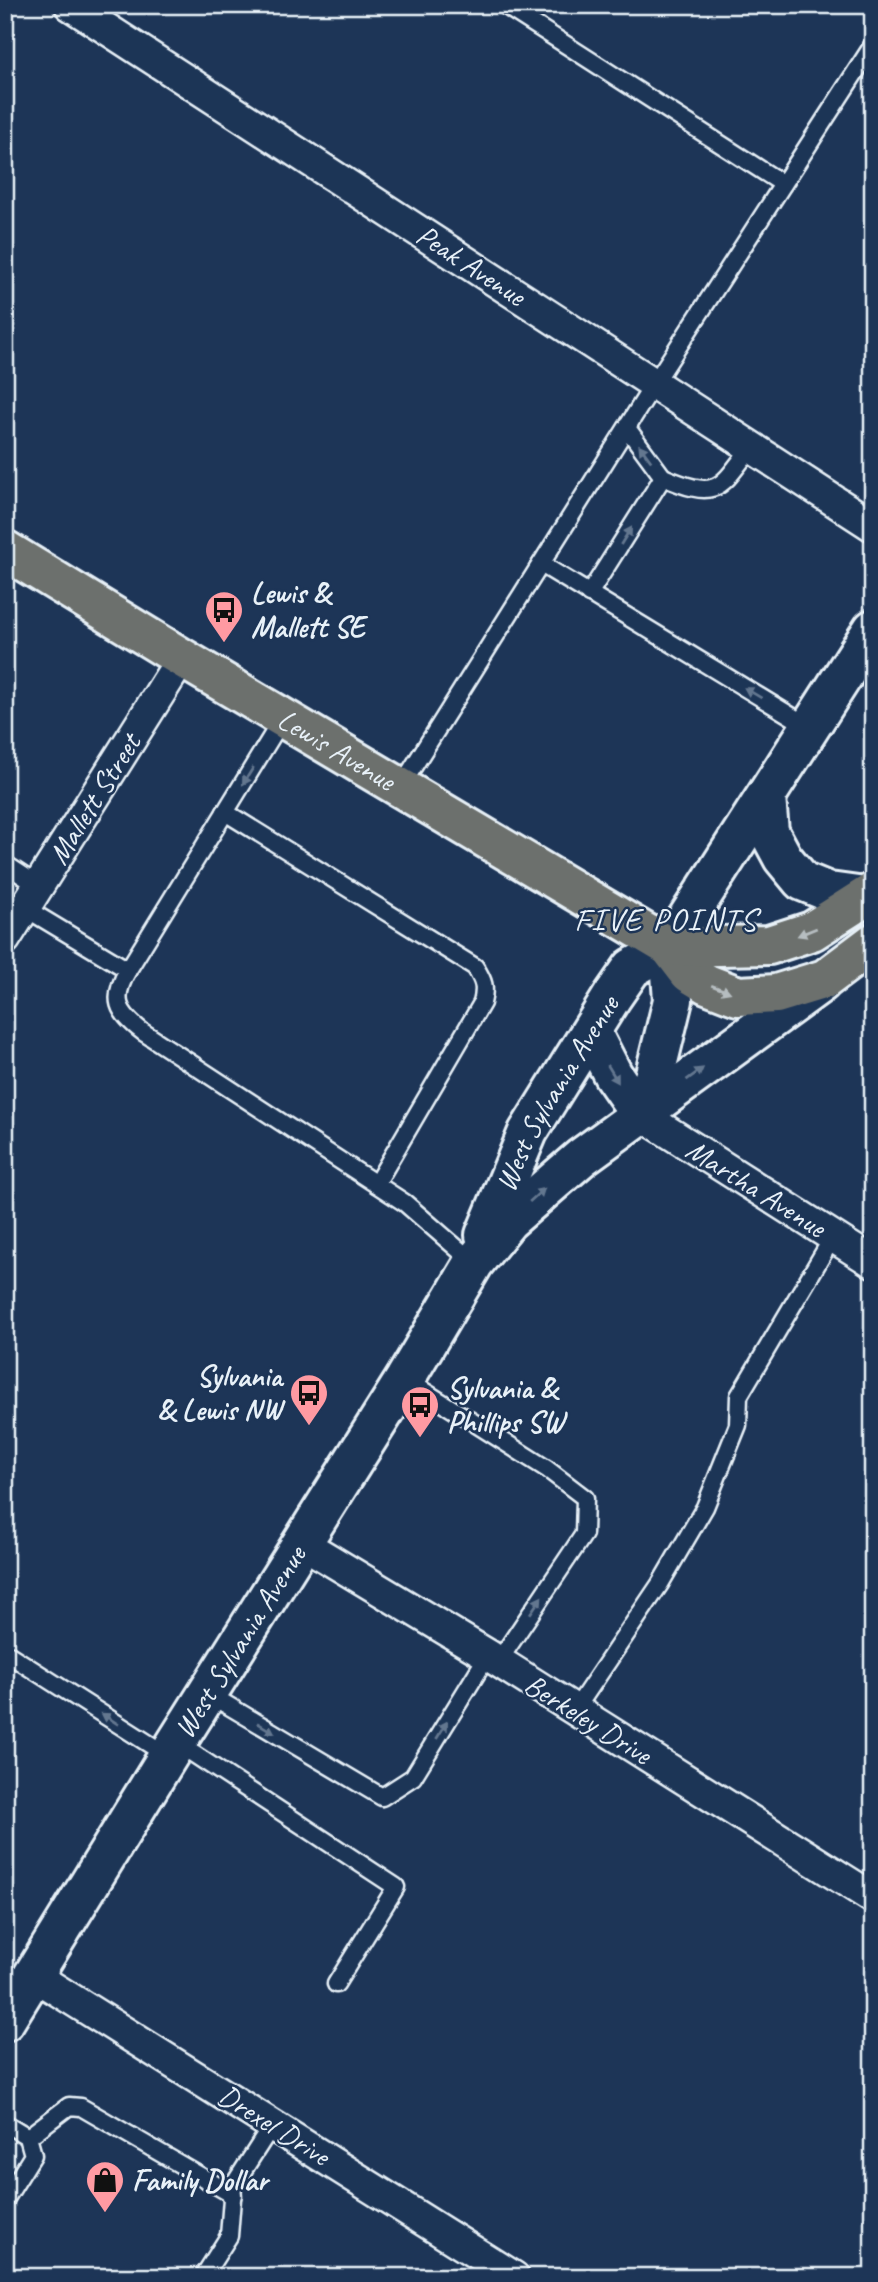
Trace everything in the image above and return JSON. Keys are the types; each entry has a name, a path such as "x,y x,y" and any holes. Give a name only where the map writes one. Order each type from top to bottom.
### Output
{"main road":[{"name":"Lewis Avenue","path":"5,550 669,947"},
{"name":"West Sylvania Avenue","path":"474,1263 528,1132 632,968 669,947 873,629"},
{"path":"766,798 769,832 783,858 802,881 829,892 869,895"},
{"path":"669,947 769,945 812,931 869,895"},
{"path":"591,1032 612,1075 639,1114 873,943"},
{"name":"West Sylvania Avenue","path":"5,2021 405,1379 474,1263 508,1221 582,1157 639,1114 654,1078 673,1000 669,947"},
{"path":"669,947 689,973 707,984 738,996 776,994 825,979"}],"street":[{"name":"Peak Avenue","path":"69,5 873,526"},
{"name":"Mallett Street","path":"5,939 182,658"},
{"name":"Martha Avenue","path":"639,1114 873,1262"},
{"name":"Berkeley Drive","path":"302,1543 493,1659 873,1898"},
{"name":"Drexel Drive","path":"33,1975 514,2277"}],"lane":[{"path":"504,5 783,184"},
{"path":"400,788 654,384 873,45"},
{"path":"627,428 663,477 697,490 713,488 726,480 752,446"},
{"path":"589,594 663,477"},
{"path":"541,564 811,728"},
{"path":"283,718 128,970 120,985 119,1002 125,1018 143,1032 405,1203 474,1263"},
{"path":"225,812 475,967 483,979 486,989 482,1003 376,1184"},
{"path":"5,864 32,897 128,970"},
{"path":"575,1710 660,1584 705,1507 738,1425 740,1396 833,1237"},
{"path":"207,1693 382,1797 413,1777 493,1659 584,1534 585,1498 547,1469 405,1379"},
{"path":"5,1653 172,1749 396,1887 336,1984"},
{"path":"28,2137 69,2106 81,2108 233,2195"},
{"path":"5,2123 28,2137 33,2155 5,2200"},
{"path":"204,2277 229,2236 233,2186 273,2124"}],"place":[{"name":"Lewis & Mallett SE","path":"224,644"},
{"name":"Sylvania & Lewis NW","path":"309,1427"},
{"name":"Sylvania & Phillips SW","path":"420,1439"},
{"name":"Family Dollar","path":"105,2214"}],"district":[{"name":"FIVE POINTS","path":"666,919"}]}
